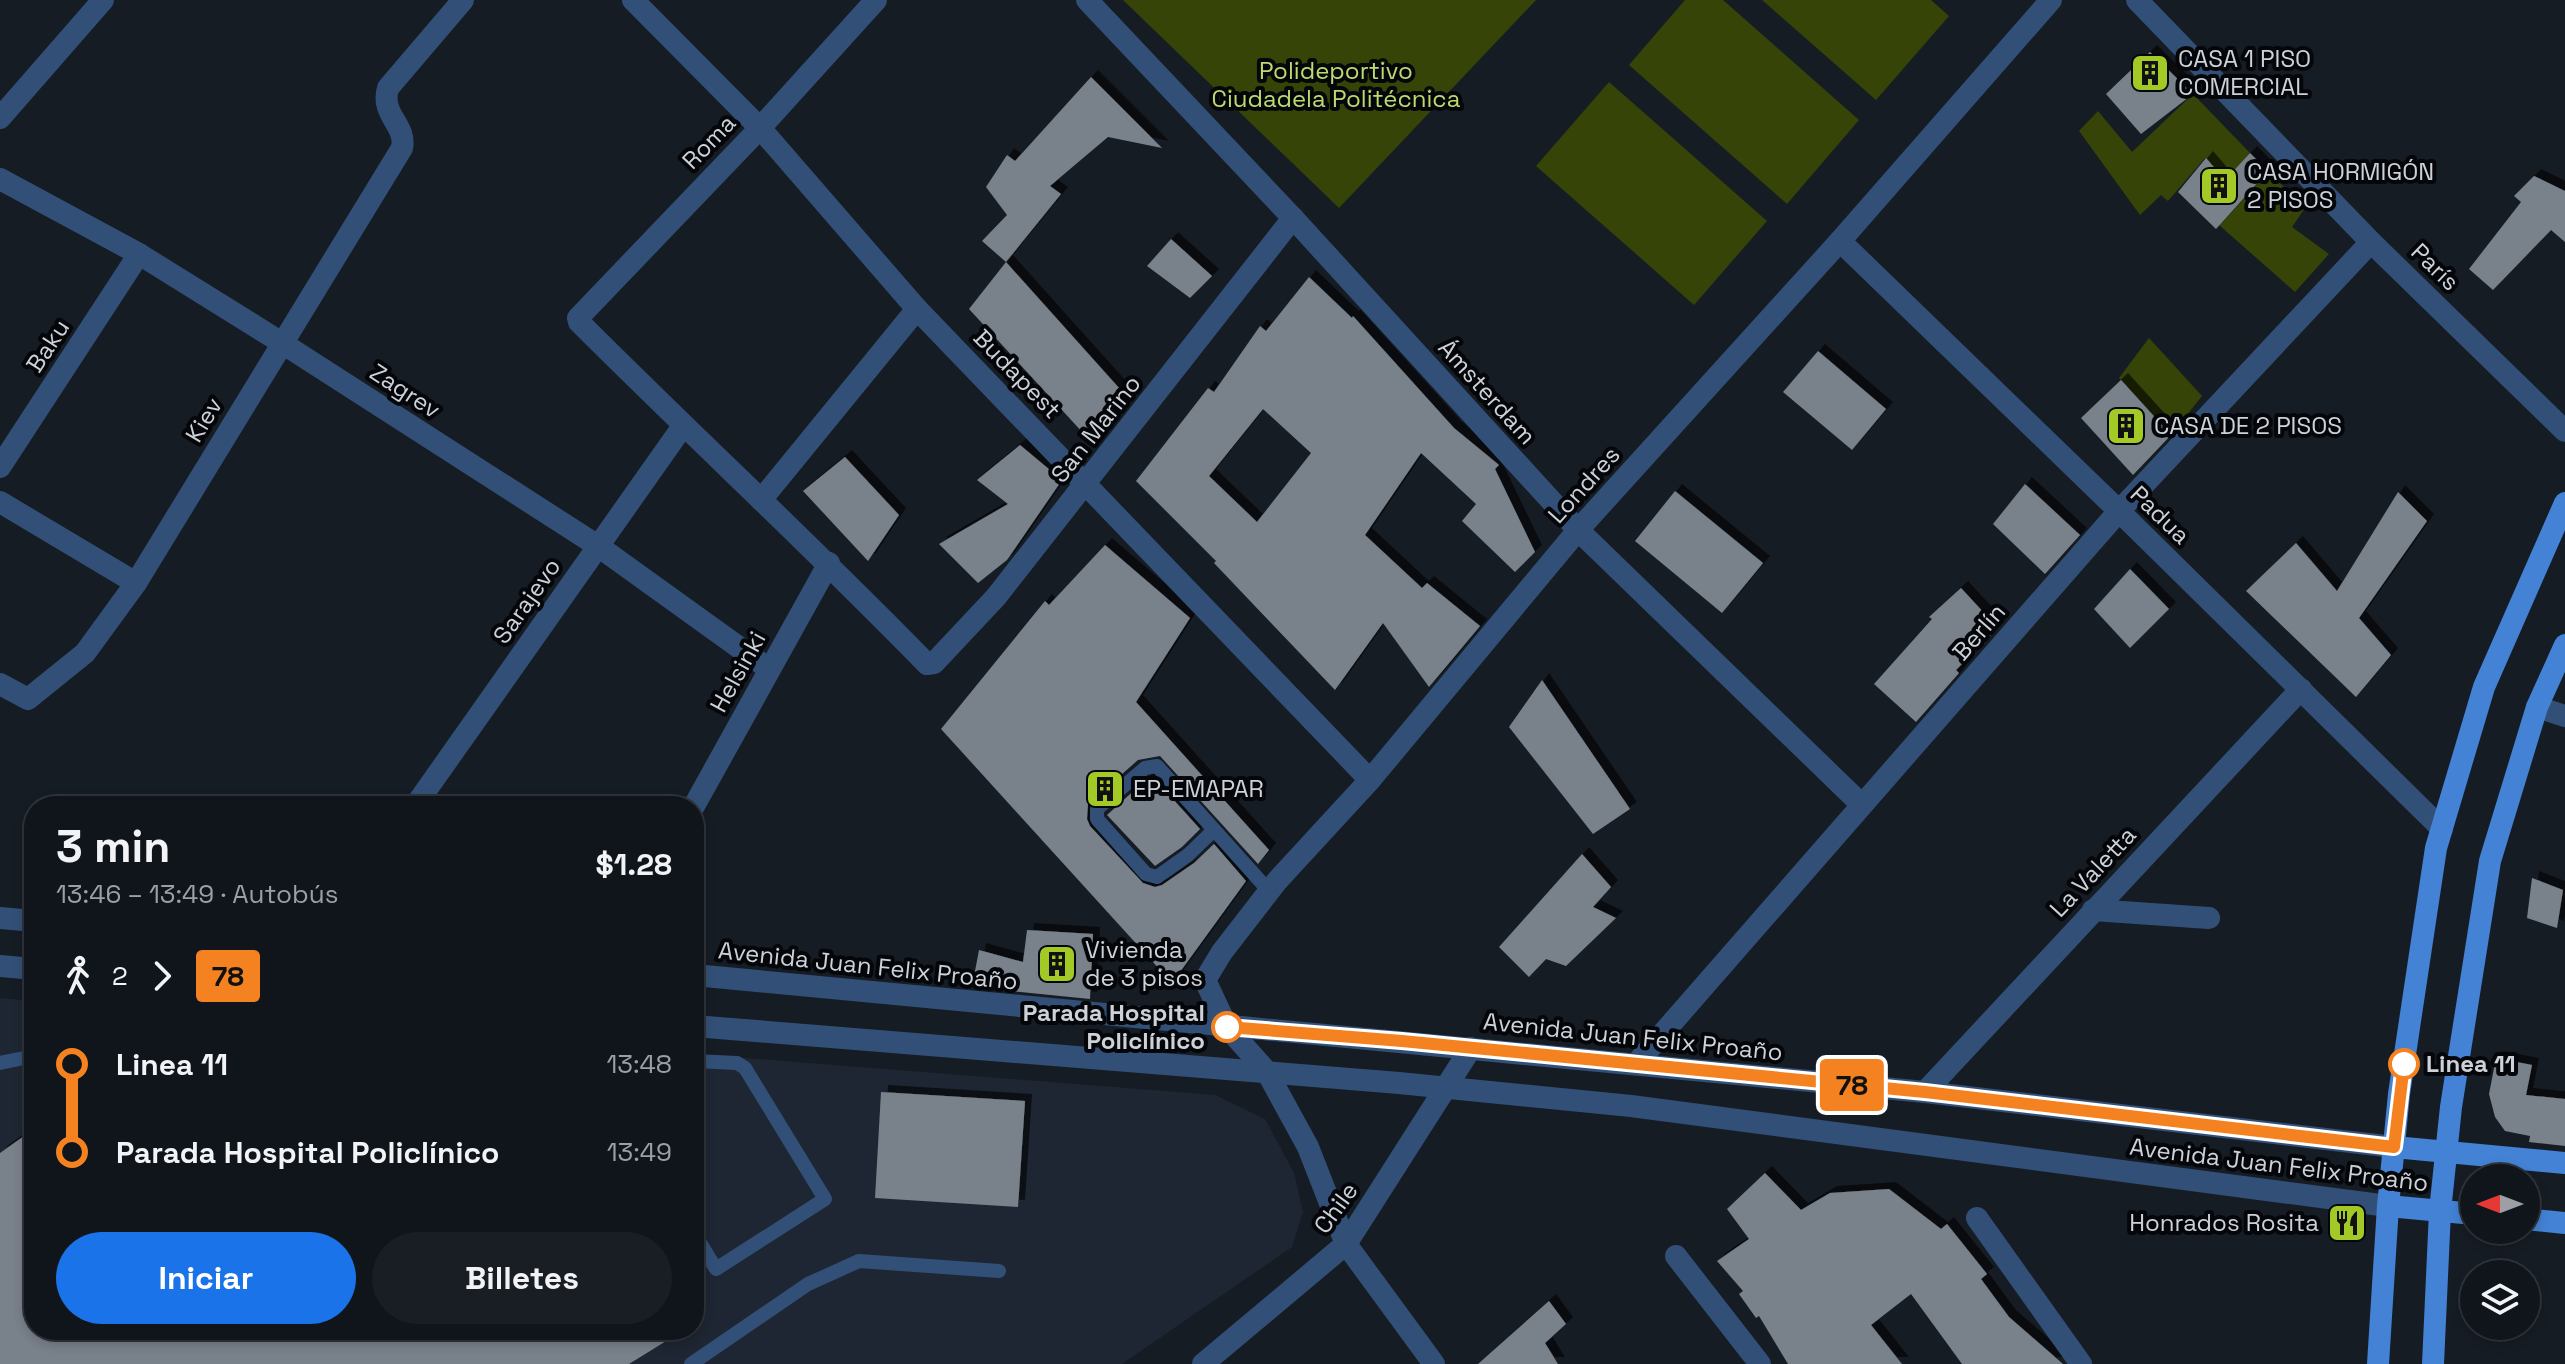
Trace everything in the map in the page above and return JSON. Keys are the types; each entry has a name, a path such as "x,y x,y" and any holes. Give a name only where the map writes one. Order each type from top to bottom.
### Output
{"main road":[{"path":"2378,1364 2394,1147 2436,848 2484,687 2565,503"},
{"path":"2433,1364 2440,1211 2451,1107 2490,861 2537,707 2565,645"},
{"name":"Avenida Juan Felix Proaño","path":"2394,1147 2565,1163"},
{"name":"Avenida Juan Felix Proaño","path":"2388,1206 2460,1213"},
{"path":"2540,1220 2565,1223"}],"street":[{"path":"0,118 103,0"},
{"name":"Kiev","path":"0,684 28,699 85,653 136,583 402,148 403,135 386,105 388,88 463,0"},
{"name":"Budapest","path":"633,0 760,128 917,309 1370,780"},
{"name":"Roma","path":"683,426 579,322 579,314 760,128 876,0"},
{"name":"Ámsterdam","path":"1087,0 1293,218 1578,530 1862,805"},
{"name":"Londres","path":"1227,1027 1205,980 1222,952 1269,891 1370,780 1578,530 1840,241 2051,0"},
{"name":"París","path":"2137,0 2371,242 2565,431"},
{"name":"Zagrev","path":"0,179 139,254 282,343 598,546 769,669"},
{"name":"San Marino","path":"829,563 930,665 996,597 1293,218"},
{"name":"Padua","path":"1840,241 2442,829"},
{"name":"Berlín","path":"1636,1064 2119,511 2371,242"},
{"name":"Baku","path":"0,467 139,254"},
{"path":"761,500 917,309"},
{"path":"683,426 829,563"},
{"name":"Sarajevo","path":"422,796 683,426"},
{"path":"0,502 136,583"},
{"name":"Helsinki","path":"699,796 829,563"},
{"name":"La Valetta","path":"1925,1092 2301,689"},
{"path":"2537,707 2565,716"},
{"path":"2093,910 2209,918"},
{"path":"0,918 24,920"},
{"path":"0,966 24,968"},
{"name":"Avenida Juan Felix Proaño","path":"704,976 1925,1092 2394,1147"},
{"name":"Avenida Juan Felix Proaño","path":"704,1027 1267,1072 1631,1106 2388,1206"},
{"path":"1227,1027 1267,1072 1308,1147 1346,1244 1434,1364"},
{"name":"Chile","path":"1203,1364 1346,1244 1471,1048"},
{"path":"1977,1218 2081,1364"},
{"path":"1676,1256 1760,1364"}],"lane":[{"path":"1214,830 1188,855 1157,877 1146,874 1097,819 1096,814 1097,809 1145,768 1157,766 1269,891"},
{"path":"0,1063 24,1058"},
{"path":"704,1061 737,1063 745,1068 825,1199 716,1269 704,1249"},
{"path":"691,1364 808,1284 859,1261 999,1271"}],"shaded area":[{"path":"0,998 24,1000 24,1340 704,1340 704,1055 1215,1095 1265,1119 1294,1173 1303,1212 1292,1247 1122,1364 0,1364"}],"green space":[{"name":"Polideportivo Ciudadela Politécnica","path":"1123,0 1536,0 1339,208"},
{"path":"1685,0 1723,0 1859,120 1787,204 1629,65"},
{"path":"1762,0 1931,0 1949,16 1876,100"},
{"path":"1609,82 1767,221 1694,305 1536,166"},
{"path":"2193,94 2250,153 2225,180 2205,158 2168,201 2161,195 2140,215 2079,131 2098,111 2132,152"},
{"path":"2268,171 2305,208 2292,227 2329,254 2295,292 2219,225"},
{"path":"2149,338 2202,396 2171,435 2119,378"}],"building":[{"name":"CASA 1 PISO COMERCIAL","path":"2150,52 2193,94 2141,134 2106,94"},
{"path":"1091,77 1162,148 1108,137 1050,186 1061,194 1006,262 982,241 1007,215 986,187 1007,155 1015,161"},
{"name":"CASA HORMIGÓN 2 PISOS","path":"2250,153 2268,171 2216,229 2178,192 2206,158 2225,180"},
{"path":"2534,176 2565,191 2565,242 2551,230 2493,290 2469,269 2521,202 2514,196"},
{"path":"1171,239 1212,276 1190,298 1147,266"},
{"path":"1006,262 1128,398 1096,447 969,309"},
{"path":"1309,277 1353,316 1454,428 1499,465 1495,469 1535,552 1515,572 1462,521 1476,504 1421,453 1365,535 1422,588 1427,583 1480,626 1429,687 1383,623 1335,690 1214,563 1216,561 1136,481 1208,388 1214,392 1260,326 1266,331","holes":["1263,409 1311,453 1257,522 1209,476"]},
{"path":"1818,351 1886,409 1852,450 1783,392"},
{"name":"CASA DE 2 PISOS","path":"2121,380 2171,435 2133,475 2081,418"},
{"path":"1020,445 1062,480 1007,560 978,583 939,544 1008,504 977,480"},
{"path":"845,457 899,515 868,561 803,491"},
{"path":"2025,484 2080,535 2045,574 1993,524"},
{"path":"1675,491 1763,563 1722,613 1635,541"},
{"path":"2398,492 2427,521 2359,618 2391,655 2356,697 2246,591 2296,543 2337,591"},
{"name":"EP-EMAPAR","path":"1105,545 1190,618 1136,702 1269,850 1258,864 1160,756 1138,760 1088,804 1090,826 1143,883 1155,887 1162,885 1194,863 1214,844 1246,881 1172,983 941,729 1045,601 1049,605"},
{"path":"2130,569 2169,609 2130,648 2094,609"},
{"path":"1961,588 1998,628 1956,670 1959,673 1916,722 1874,684 1932,619 1929,617"},
{"path":"1542,680 1630,809 1593,834 1509,727"},
{"path":"1149,777 1153,777 1200,829 1182,847 1155,866 1107,815"},
{"path":"1582,854 1611,887 1593,907 1616,918 1566,966 1546,959 1529,977 1499,947"},
{"path":"2532,878 2563,890 2557,928 2527,918"},
{"name":"Vivienda de 3 pisos","path":"1027,930 1093,934 1090,999 972,987 979,950 1023,962"},
{"path":"2496,1058 2532,1065 2526,1095 2565,1099 2565,1146 2529,1142 2530,1136 2505,1131 2495,1117 2489,1094"},
{"path":"881,1092 1025,1101 1018,1207 875,1198"},
{"path":"24,1136 24,1340 668,1340 629,1364 0,1364 0,1153"},
{"path":"1765,1173 1801,1210 1830,1193 1889,1189 1941,1229 1947,1224 1987,1274 1981,1279 2009,1317 2063,1364 1962,1364 1911,1294 1871,1325 1902,1364 1788,1364 1759,1316 1756,1318 1739,1294 1743,1291 1717,1261 1749,1239 1727,1209"},
{"path":"1549,1301 1566,1324 1545,1343 1558,1364 1478,1364"}],"bus line":[{"name":"78","path":"1227,1027 1925,1092 2394,1147 2404,1064"}],"place":[{"name":"CASA 1 PISO COMERCIAL","path":"2150,73"},
{"name":"CASA HORMIGÓN 2 PISOS","path":"2219,186"},
{"name":"CASA DE 2 PISOS","path":"2126,426"},
{"name":"EP-EMAPAR","path":"1105,789"},
{"name":"Vivienda de 3 pisos","path":"1057,964"},
{"name":"Parada Hospital Policlínico","path":"1227,1027"},
{"name":"Linea 11","path":"2404,1064"},
{"name":"Honrados Rosita","path":"2347,1223"}]}
